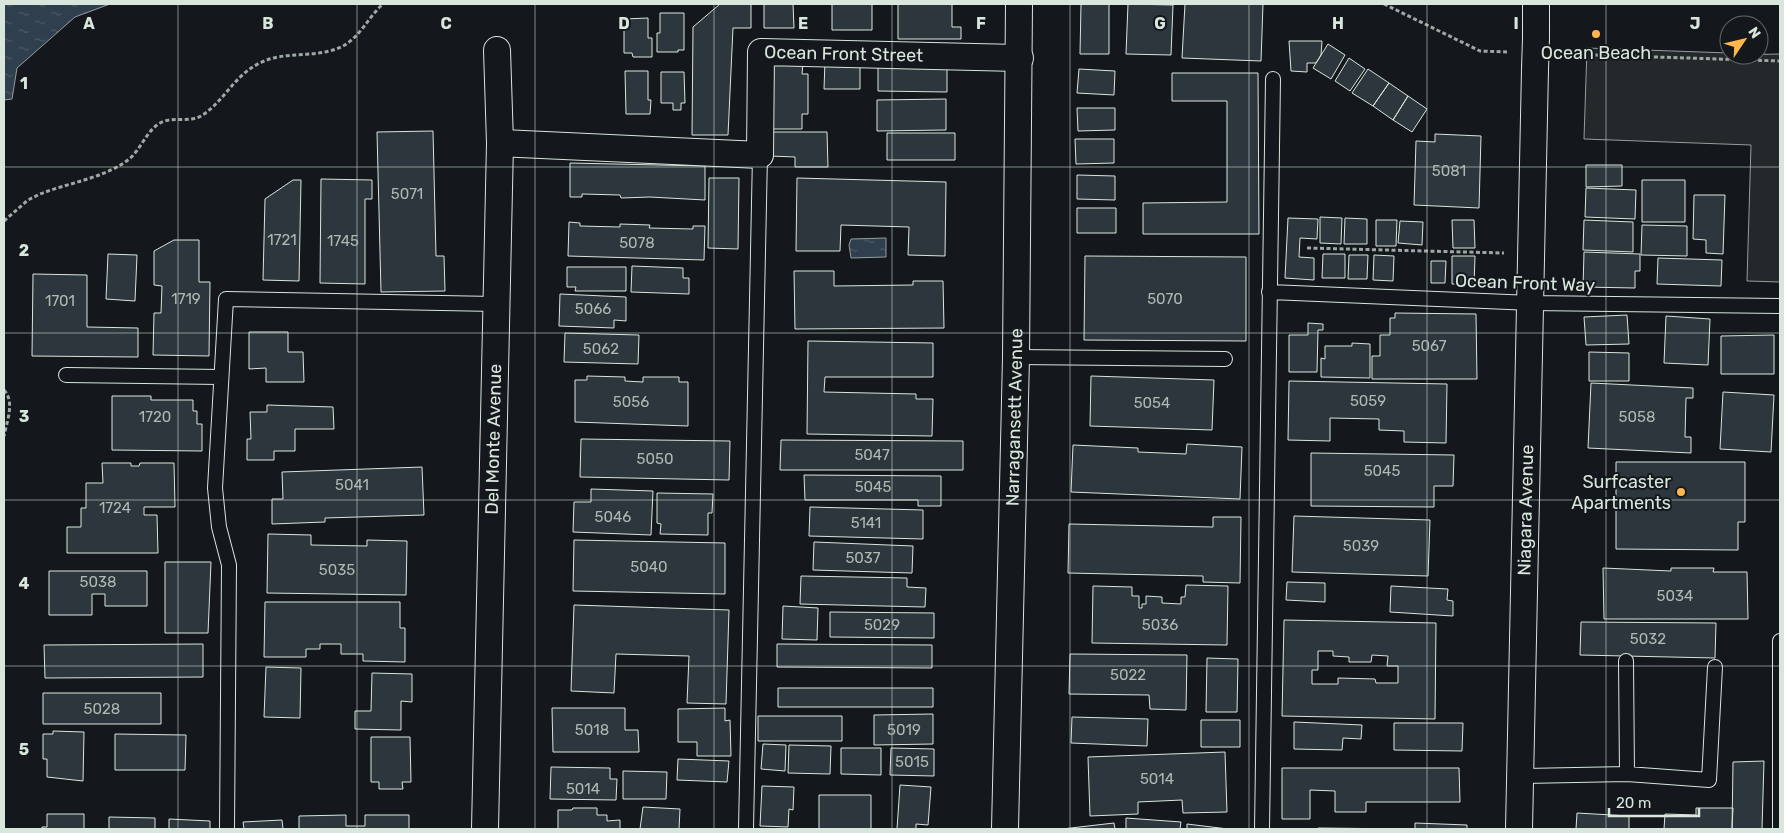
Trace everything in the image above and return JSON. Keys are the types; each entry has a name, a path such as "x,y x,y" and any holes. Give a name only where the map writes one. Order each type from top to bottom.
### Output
{"street":[{"name":"Narragansett Avenue","path":"1006,829 1016,357 1019,4"},
{"name":"Niagara Avenue","path":"1519,829 1536,4"},
{"name":"Del Monte Avenue","path":"485,829 500,143 497,50"},
{"name":"Ocean Front Street","path":"760,154 761,52 1020,58"},
{"path":"500,143 760,154"}],"lane":[{"path":"1262,829 1273,79"},
{"path":"746,829 760,154"},
{"name":"Ocean Front Way","path":"1269,292 1530,303 1780,306"},
{"path":"227,829 230,565 219,527 215,488 226,299 495,304"},
{"path":"1016,357 1225,359"},
{"path":"66,375 222,377"},
{"path":"1780,641 1780,829"},
{"path":"1626,661 1627,774"},
{"path":"1520,776 1627,774 1708,780 1715,667"}],"path":[{"path":"4,221 28,200 40,194 116,168 141,148 151,130 159,124 167,120 184,121 199,117 211,108 235,79 260,63 285,55 318,54 342,47 358,34 374,12 383,4"},
{"path":"1384,4 1480,51 1514,52"},
{"path":"1562,54 1780,61"},
{"path":"1307,248 1531,253"},
{"path":"4,390 8,394 10,405 4,436"}],"shaded area":[{"path":"1587,48 1719,53 1719,65 1769,65 1769,54 1780,54 1780,282 1747,281 1751,145 1584,139"}],"water":[{"path":"4,4 110,4 75,17 17,68 12,99 4,100"},
{"path":"886,238 886,257 851,258 849,245 851,239"}],"building":[{"path":"720,4 751,4 751,28 733,28 728,135 692,135 693,27"},
{"path":"764,4 793,4 794,28 764,28"},
{"path":"832,4 872,4 872,30 832,30"},
{"path":"898,4 952,4 952,27 961,27 961,39 898,39"},
{"path":"1081,4 1109,4 1109,54 1080,54"},
{"path":"1128,4 1173,5 1171,55 1126,54"},
{"path":"1185,4 1263,4 1261,61 1182,58"},
{"path":"660,13 684,13 684,50 678,50 678,52 657,52 657,33 660,33"},
{"path":"648,18 648,38 652,38 652,57 633,57 632,53 624,53 624,19"},
{"path":"1289,41 1322,41 1321,55 1316,63 1307,63 1307,72 1291,71"},
{"path":"1328,44 1345,55 1331,79 1313,68"},
{"path":"1349,58 1365,69 1350,91 1335,81"},
{"path":"825,61 860,61 860,89 824,89"},
{"path":"878,62 947,63 947,92 878,91"},
{"path":"772,63 803,63 802,74 808,74 808,114 802,114 802,129 772,129"},
{"path":"1079,69 1115,71 1114,95 1077,93"},
{"path":"1368,69 1389,83 1373,106 1352,93"},
{"path":"625,71 648,71 648,100 651,100 650,114 626,114"},
{"path":"661,72 684,72 685,103 681,103 681,110 673,110 673,103 661,103"},
{"path":"1172,73 1258,73 1259,234 1143,234 1143,203 1227,202 1227,101 1172,101"},
{"path":"1389,83 1408,96 1393,120 1373,106"},
{"path":"1408,96 1427,109 1412,132 1393,120"},
{"path":"946,99 946,130 877,131 877,100"},
{"path":"1077,108 1115,108 1115,130 1078,131"},
{"path":"433,131 436,256 444,256 445,291 381,292 377,132"},
{"path":"770,132 827,132 828,167 795,167 795,157 770,156"},
{"path":"887,133 955,133 955,160 887,160"},
{"path":"1435,134 1481,136 1479,208 1414,205 1416,141 1435,142"},
{"path":"1075,139 1114,139 1114,163 1076,164"},
{"path":"570,163 705,166 705,200 650,197 621,198 620,195 582,194 582,197 570,197"},
{"path":"1586,165 1622,165 1622,186 1586,187"},
{"path":"1077,175 1115,176 1115,200 1077,199"},
{"path":"709,178 739,178 738,249 708,248"},
{"path":"797,178 946,182 945,256 908,255 909,227 841,225 840,251 796,251"},
{"path":"321,179 372,180 372,199 365,199 365,284 320,283"},
{"path":"293,180 301,180 299,281 263,280 265,199"},
{"path":"1642,180 1685,180 1685,222 1642,222"},
{"path":"1586,188 1636,190 1635,219 1585,217"},
{"path":"1694,195 1725,195 1723,254 1706,253 1706,240 1693,239"},
{"path":"1077,208 1116,208 1116,233 1077,233"},
{"path":"1320,217 1342,218 1341,244 1320,243"},
{"path":"1288,218 1318,219 1317,239 1300,238 1299,257 1314,258 1314,280 1285,278"},
{"path":"1345,218 1367,219 1367,244 1344,244"},
{"path":"1376,220 1397,220 1396,246 1376,246"},
{"path":"1452,220 1474,220 1475,248 1453,248"},
{"path":"1584,220 1633,222 1633,252 1583,250"},
{"path":"1400,221 1423,222 1422,245 1398,243"},
{"path":"569,222 580,223 580,226 620,227 620,224 650,225 649,228 693,229 693,226 705,226 704,260 568,256"},
{"path":"1642,225 1687,226 1687,256 1641,255"},
{"path":"174,240 199,240 199,282 210,282 209,356 153,355 154,313 161,313 162,286 154,285 154,251"},
{"path":"1584,252 1640,254 1640,271 1635,271 1635,288 1583,287"},
{"path":"108,254 137,255 135,301 106,299"},
{"path":"1323,254 1345,254 1345,278 1322,278"},
{"path":"1349,255 1368,255 1367,279 1348,279"},
{"path":"1374,255 1394,256 1393,281 1373,280"},
{"path":"1085,256 1246,257 1246,341 1084,340"},
{"path":"1452,256 1475,256 1474,285 1452,284"},
{"path":"1658,258 1722,260 1721,286 1657,284"},
{"path":"1431,261 1446,261 1445,283 1431,283"},
{"path":"632,266 683,268 683,278 689,278 689,294 631,292"},
{"path":"567,267 626,267 626,291 575,291 576,287 567,287"},
{"path":"794,271 834,271 834,286 913,285 913,281 943,281 944,328 795,329"},
{"path":"33,274 87,275 87,327 138,328 138,357 32,356"},
{"path":"560,294 626,297 626,321 614,320 614,328 559,326"},
{"path":"1395,313 1476,314 1477,379 1372,379 1372,356 1380,356 1380,335 1390,335 1390,318 1395,318"},
{"path":"1627,315 1629,344 1586,345 1584,317"},
{"path":"1666,316 1710,319 1708,365 1664,363"},
{"path":"1308,323 1323,324 1323,330 1318,330 1317,372 1289,372 1289,335 1308,335"},
{"path":"249,332 288,332 288,352 303,352 304,382 266,382 266,368 249,369"},
{"path":"565,333 639,335 638,364 564,362"},
{"path":"1774,335 1774,374 1721,374 1721,336"},
{"path":"808,341 933,343 933,377 825,377 824,392 916,394 916,399 933,399 932,436 807,434"},
{"path":"1352,343 1370,344 1370,378 1321,377 1321,358 1325,359 1325,346 1352,346"},
{"path":"1589,352 1629,353 1629,381 1589,381"},
{"path":"587,376 625,377 625,381 643,382 643,377 679,377 679,382 688,382 688,426 575,422 575,380 587,380"},
{"path":"1091,376 1214,380 1212,430 1090,426"},
{"path":"1289,381 1447,384 1446,443 1404,442 1404,431 1379,430 1379,419 1330,418 1330,441 1288,440"},
{"path":"1591,383 1693,388 1693,398 1686,398 1685,437 1691,437 1691,453 1588,448"},
{"path":"1723,392 1774,395 1771,452 1720,449"},
{"path":"112,396 151,396 151,400 193,400 193,411 197,411 197,424 202,424 202,451 112,450"},
{"path":"267,405 333,407 334,429 295,429 295,451 274,451 274,460 247,460 247,439 251,439 250,412 267,412"},
{"path":"581,439 730,441 729,480 580,477"},
{"path":"781,440 963,441 963,470 780,470"},
{"path":"1187,444 1242,447 1240,499 1071,492 1073,445 1138,448 1138,452 1186,454"},
{"path":"1311,453 1454,455 1453,486 1434,486 1434,507 1311,506"},
{"name":"Surfcaster Apartments","path":"1616,462 1745,462 1745,522 1738,522 1738,550 1616,549"},
{"path":"102,463 131,463 131,466 139,466 140,463 174,463 175,507 144,507 144,515 157,515 158,553 67,553 67,527 81,527 81,508 86,508 86,483 103,483"},
{"path":"422,467 424,515 325,518 325,522 272,524 272,499 283,499 282,472"},
{"path":"804,475 941,476 941,506 918,506 918,500 805,500"},
{"path":"591,489 653,491 651,535 573,532 574,502 591,502"},
{"path":"657,493 713,494 712,513 708,513 708,535 660,534 661,524 657,523"},
{"path":"810,507 923,510 923,539 809,536"},
{"path":"1294,516 1430,520 1428,576 1292,572"},
{"path":"1213,517 1241,517 1240,583 1203,582 1203,576 1068,573 1069,524 1213,527"},
{"path":"268,534 311,535 311,545 367,546 367,540 407,541 406,595 267,593"},
{"path":"574,540 725,543 725,594 573,591"},
{"path":"814,542 913,546 912,573 813,570"},
{"path":"165,562 211,562 208,633 165,633"},
{"path":"1603,568 1671,571 1671,568 1714,568 1713,572 1747,572 1748,619 1604,619"},
{"path":"49,571 147,571 147,606 105,606 105,594 92,594 92,615 49,615"},
{"path":"801,576 907,578 907,587 926,588 925,607 800,604"},
{"path":"1287,582 1325,583 1325,602 1286,600"},
{"path":"1186,585 1228,586 1227,645 1092,643 1093,586 1132,587 1132,596 1139,596 1139,608 1142,608 1142,604 1146,604 1146,596 1162,597 1162,603 1181,604 1181,597 1185,597"},
{"path":"1391,586 1448,589 1447,600 1453,601 1453,616 1390,612"},
{"path":"265,602 400,602 400,628 405,628 405,662 363,661 363,654 341,654 341,644 320,644 320,649 306,649 306,657 264,657"},
{"path":"574,605 729,610 726,704 687,703 689,656 616,654 614,693 571,691"},
{"path":"783,606 818,608 817,640 782,639"},
{"path":"830,612 934,613 934,638 830,637"},
{"path":"1284,620 1436,623 1435,719 1282,716","holes":["1318,651 1333,651 1333,656 1349,657 1349,662 1371,662 1372,655 1388,656 1387,666 1398,666 1398,683 1376,683 1375,679 1338,678 1338,684 1312,684 1312,670 1318,670"]},
{"path":"1581,622 1716,623 1715,658 1580,655"},
{"path":"203,644 203,677 45,678 44,645"},
{"path":"777,644 932,645 932,668 777,667"},
{"path":"1070,654 1187,655 1186,710 1150,709 1149,695 1069,694"},
{"path":"1207,658 1238,659 1237,712 1206,712"},
{"path":"266,667 301,668 300,718 264,717"},
{"path":"372,673 412,674 412,702 401,701 401,730 355,729 355,711 371,711"},
{"path":"778,688 933,688 933,707 778,707"},
{"path":"43,693 161,693 161,724 43,724"},
{"path":"552,708 625,708 625,730 638,730 639,752 553,752"},
{"path":"725,708 725,721 730,720 731,756 697,756 697,742 678,742 678,709"},
{"path":"933,714 933,744 874,745 874,715"},
{"path":"758,716 842,716 842,741 758,741"},
{"path":"1072,717 1148,719 1147,746 1071,743"},
{"path":"1201,720 1240,720 1240,747 1201,747"},
{"path":"1294,722 1362,725 1361,739 1343,738 1342,750 1294,749"},
{"path":"1394,723 1463,723 1462,751 1394,750"},
{"path":"53,731 84,732 83,781 47,777 47,759 43,759 43,734 53,734"},
{"path":"115,734 186,735 185,770 115,770"},
{"path":"371,737 410,737 411,782 402,782 403,789 379,789 379,782 371,782"},
{"path":"763,744 786,745 785,771 761,769"},
{"path":"789,745 831,746 830,774 788,773"},
{"path":"841,748 881,748 881,775 841,774"},
{"path":"891,748 934,749 934,776 890,775"},
{"path":"1225,752 1227,812 1183,813 1182,800 1138,802 1138,814 1090,816 1088,757"},
{"path":"678,759 729,761 727,782 677,780"},
{"path":"1764,761 1762,829 1732,829 1733,762"},
{"path":"551,767 610,768 610,779 617,779 616,800 550,799"},
{"path":"1282,768 1459,768 1460,802 1366,802 1366,812 1335,812 1335,791 1310,790 1310,819 1282,819"},
{"path":"623,771 667,772 666,799 623,799"},
{"path":"900,785 931,787 928,825 916,824 916,829 897,829"},
{"path":"762,786 794,787 793,810 789,809 788,827 760,826"},
{"path":"819,795 871,795 871,829 819,829"},
{"path":"643,807 680,809 679,829 640,829"},
{"path":"573,808 597,808 597,815 607,815 607,821 620,820 620,829 558,829 558,810 572,810"},
{"path":"1696,808 1733,808 1732,829 1664,829 1665,814 1696,815"},
{"path":"1577,813 1629,816 1629,829 1576,829"},
{"path":"47,814 84,814 84,829 42,829 42,827 47,827"},
{"path":"346,815 346,826 365,826 365,815 409,815 409,829 299,829 299,816"},
{"path":"109,817 155,818 155,829 109,829"},
{"path":"1126,818 1181,822 1180,829 1126,829"},
{"path":"169,819 210,821 210,829 169,829"},
{"path":"282,820 283,829 244,829 243,822"},
{"path":"1114,823 1115,829 1062,829"},
{"path":"1415,823 1467,825 1467,829 1415,829"},
{"path":"1187,824 1228,829 1187,829"},
{"path":"1318,828 1410,829 1318,829"}],"place":[{"name":"Ocean Beach","path":"1596,34"},
{"name":"Surfcaster Apartments","path":"1681,492"}]}
